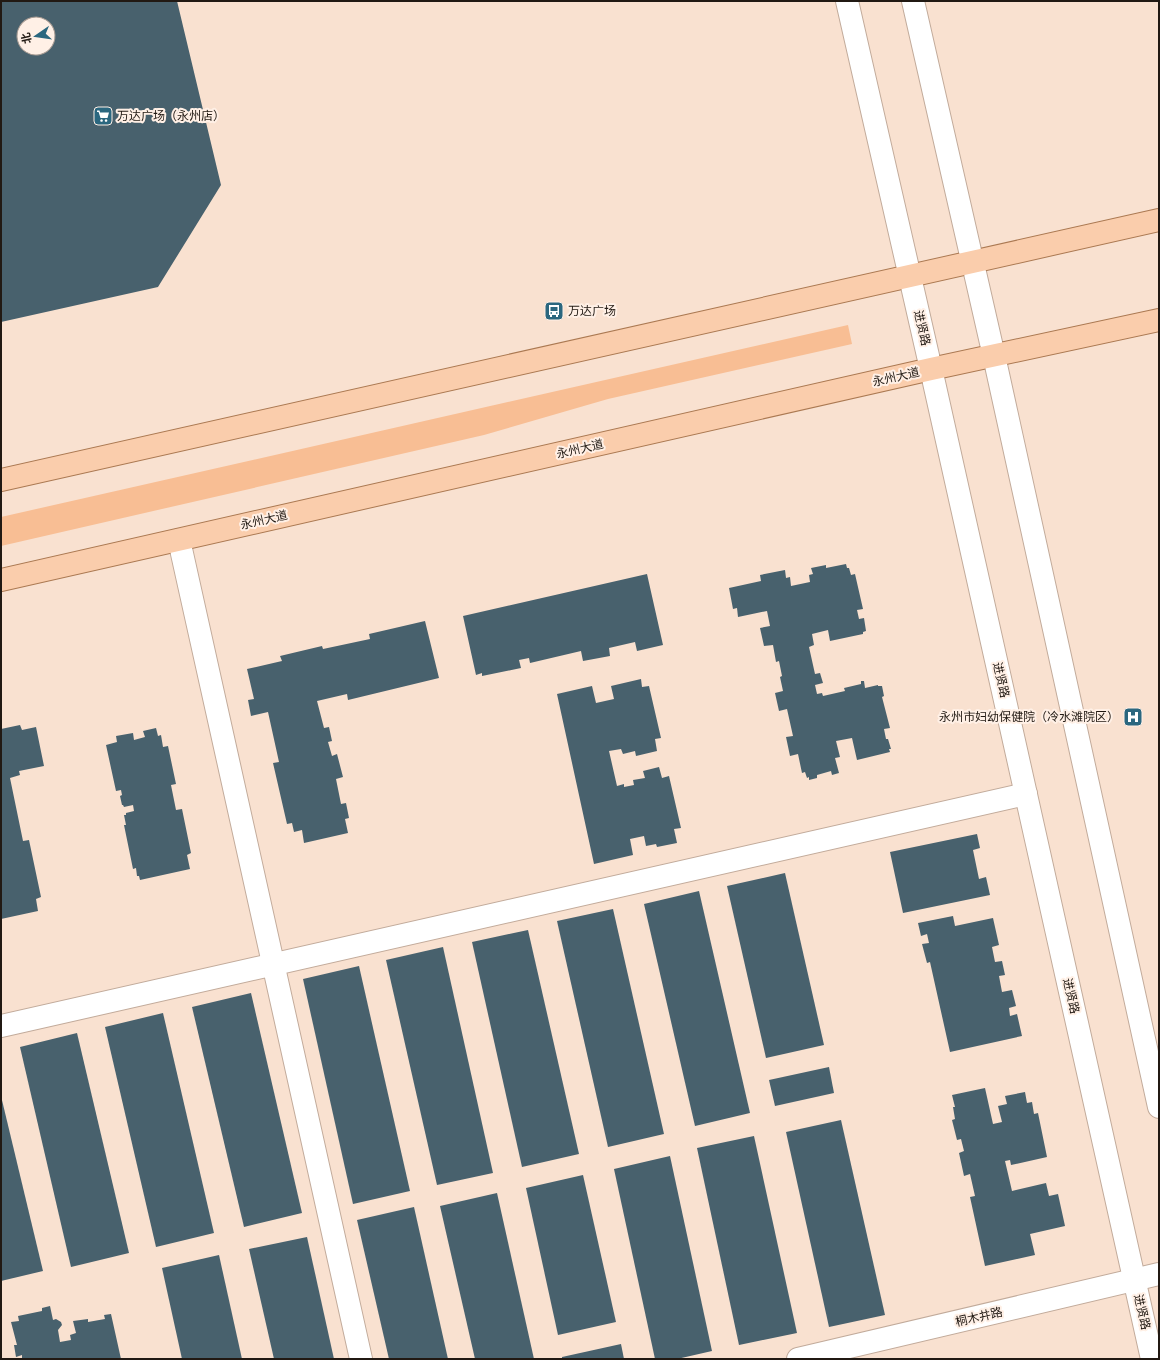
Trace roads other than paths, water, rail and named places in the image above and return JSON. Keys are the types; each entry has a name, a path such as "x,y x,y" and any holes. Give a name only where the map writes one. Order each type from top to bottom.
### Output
{"main road":[{"path":"1,480 1159,220"},
{"name":"永州大道","path":"1,580 931,369 1159,320"}],"street":[{"name":"进贤路","path":"847,1 931,369 1152,1359"},
{"path":"913,1 994,356 1159,1107"},
{"path":"179,540 361,1359"},
{"path":"1,1026 1026,794"},
{"name":"桐木井路","path":"798,1359 1159,1274"}],"place":[{"name":"万达广场（永州店）","path":"103,116"},
{"name":"万达广场","path":"554,311"},
{"name":"永州市妇幼保健院（冷水滩院区）","path":"1133,717"}]}
